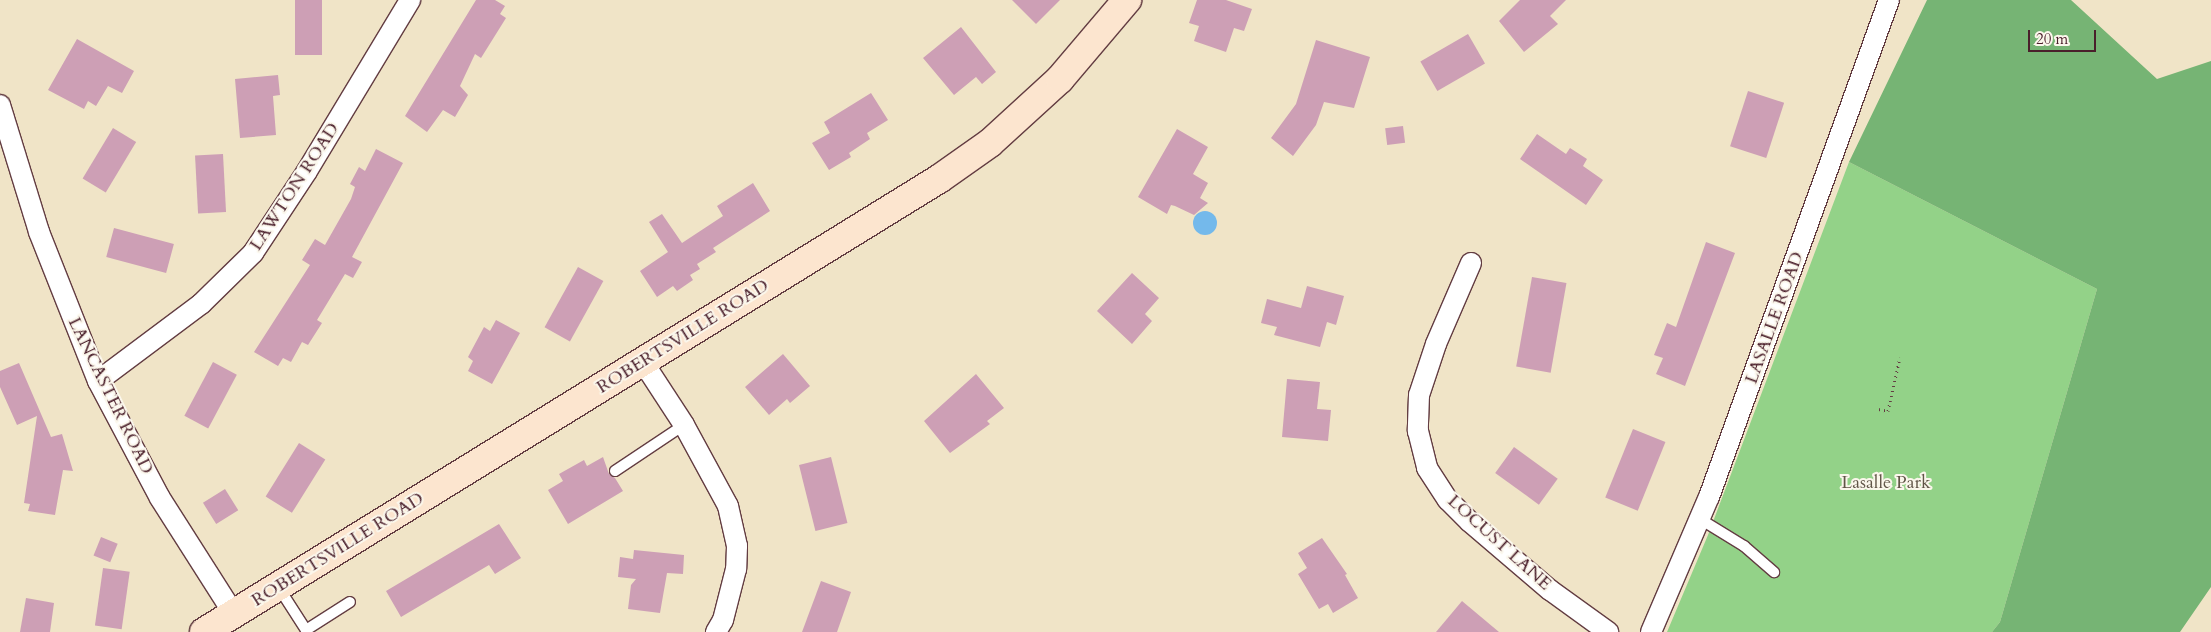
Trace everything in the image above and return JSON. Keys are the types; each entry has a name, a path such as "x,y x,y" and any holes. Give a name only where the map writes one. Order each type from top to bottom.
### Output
{"street":[{"name":"LAWTON ROAD","path":"98,381 201,304 253,253 321,148 410,0"},
{"name":"ROBERTSVILLE ROAD","path":"204,632 898,205 990,142 1060,79 1127,0"},
{"name":"LASALLE ROAD","path":"1651,632 1700,519 1781,305 1889,0"},
{"name":"LANCASTER ROAD","path":"0,105 39,232 98,381 160,498 234,614"},
{"name":"LOCUST LANE","path":"1470,263 1436,344 1419,395 1418,431 1427,468 1448,500 1470,522 1550,590 1608,632"},
{"path":"643,362 684,425 728,506 736,546 736,569 723,620 716,632"}],"lane":[{"path":"615,471 684,425"},
{"path":"1700,519 1744,546 1774,572"},
{"path":"278,587 306,630 350,602"}],"path":[{"path":"1879,409 1888,411 1900,357"}],"green space":[{"path":"1927,0 2071,0 2157,79 2211,61 2211,587 2180,632 1992,632 2000,622 2097,289 1849,162"},
{"name":"Lasalle Park","path":"1849,162 2097,289 2000,622 1992,632 1667,632 1708,535"}],"water":[{"path":"1205,211 1214,214 1217,223 1214,232 1205,235 1196,232 1193,223 1196,214"}],"building":[{"path":"295,0 322,0 322,55 295,55"},
{"path":"476,0 495,0 505,6 500,14 506,18 481,58 475,54 460,86 468,95 455,117 443,110 427,132 405,116"},
{"path":"1012,0 1060,0 1036,24"},
{"path":"1197,0 1226,0 1252,9 1244,31 1234,28 1226,52 1194,41 1199,26 1189,23"},
{"path":"1520,0 1566,0 1550,16 1558,24 1524,52 1499,21"},
{"path":"961,27 996,72 982,84 976,77 954,95 923,58"},
{"path":"1468,34 1485,63 1437,91 1420,62"},
{"path":"77,39 134,71 122,93 108,86 96,106 88,101 84,109 48,90"},
{"path":"1316,40 1370,57 1354,108 1324,102 1316,125 1293,156 1271,138 1296,104"},
{"path":"278,75 280,95 273,96 276,135 240,138 235,79"},
{"path":"1748,91 1784,103 1766,158 1730,146"},
{"path":"871,93 888,120 867,133 870,139 849,153 851,157 829,170 812,143 830,133 824,122"},
{"path":"1403,126 1405,143 1387,145 1385,128"},
{"path":"113,128 136,142 106,192 83,179"},
{"path":"1177,129 1208,147 1193,174 1208,183 1200,198 1208,203 1194,215 1171,205 1167,214 1138,197"},
{"path":"1537,134 1566,154 1570,148 1587,159 1583,166 1603,180 1586,205 1520,159"},
{"path":"376,149 403,163 352,257 362,262 353,278 345,274 317,320 322,323 308,345 302,342 291,362 283,358 278,366 254,352 310,265 302,260 315,239 325,245 351,199 355,187 350,184 359,167 365,171"},
{"path":"223,154 226,212 198,213 195,155"},
{"path":"753,183 770,211 713,248 716,252 697,264 700,269 690,275 693,280 677,291 673,286 657,297 640,271 668,252 649,222 662,214 682,243 723,216 717,206"},
{"path":"114,228 174,244 166,273 106,257"},
{"path":"1706,242 1735,253 1685,386 1656,374 1663,358 1654,355 1667,323 1676,327"},
{"path":"578,267 603,281 570,341 545,327"},
{"path":"1132,273 1159,298 1145,314 1152,321 1132,344 1097,311"},
{"path":"1532,277 1566,283 1551,373 1516,367"},
{"path":"1307,286 1344,296 1336,325 1327,322 1320,347 1274,335 1277,327 1261,323 1267,299 1301,308"},
{"path":"496,320 520,333 492,384 468,371 473,361 468,357 484,327 490,331"},
{"path":"783,354 810,386 790,403 787,399 769,415 745,387"},
{"path":"213,362 237,375 208,429 184,416"},
{"path":"19,363 51,437 62,434 73,471 63,470 55,515 28,511 30,504 24,503 37,416 17,425 0,387 0,371"},
{"path":"976,374 1004,408 987,421 990,424 950,453 924,421"},
{"path":"1287,379 1320,382 1317,409 1331,410 1328,441 1282,437"},
{"path":"1633,429 1665,442 1638,511 1605,498"},
{"path":"299,443 325,459 292,513 266,496"},
{"path":"1514,447 1558,479 1539,505 1495,473"},
{"path":"603,457 609,474 615,478 623,491 568,524 548,490 563,481 559,474 584,460 587,466"},
{"path":"831,457 847,523 815,531 799,465"},
{"path":"225,489 238,510 216,524 203,503"},
{"path":"499,524 521,558 495,574 489,565 401,617 386,591"},
{"path":"101,537 118,544 110,562 94,556"},
{"path":"1322,538 1347,574 1345,575 1358,598 1333,613 1328,604 1319,609 1298,574 1307,568 1298,553"},
{"path":"634,550 684,555 683,574 667,573 660,613 628,609 631,585 636,579 618,577 620,557 633,559"},
{"path":"103,568 130,572 122,629 95,625"},
{"path":"821,581 851,592 837,632 802,632"},
{"path":"26,598 54,603 50,632 20,632"},
{"path":"1462,601 1499,632 1436,632"}]}
